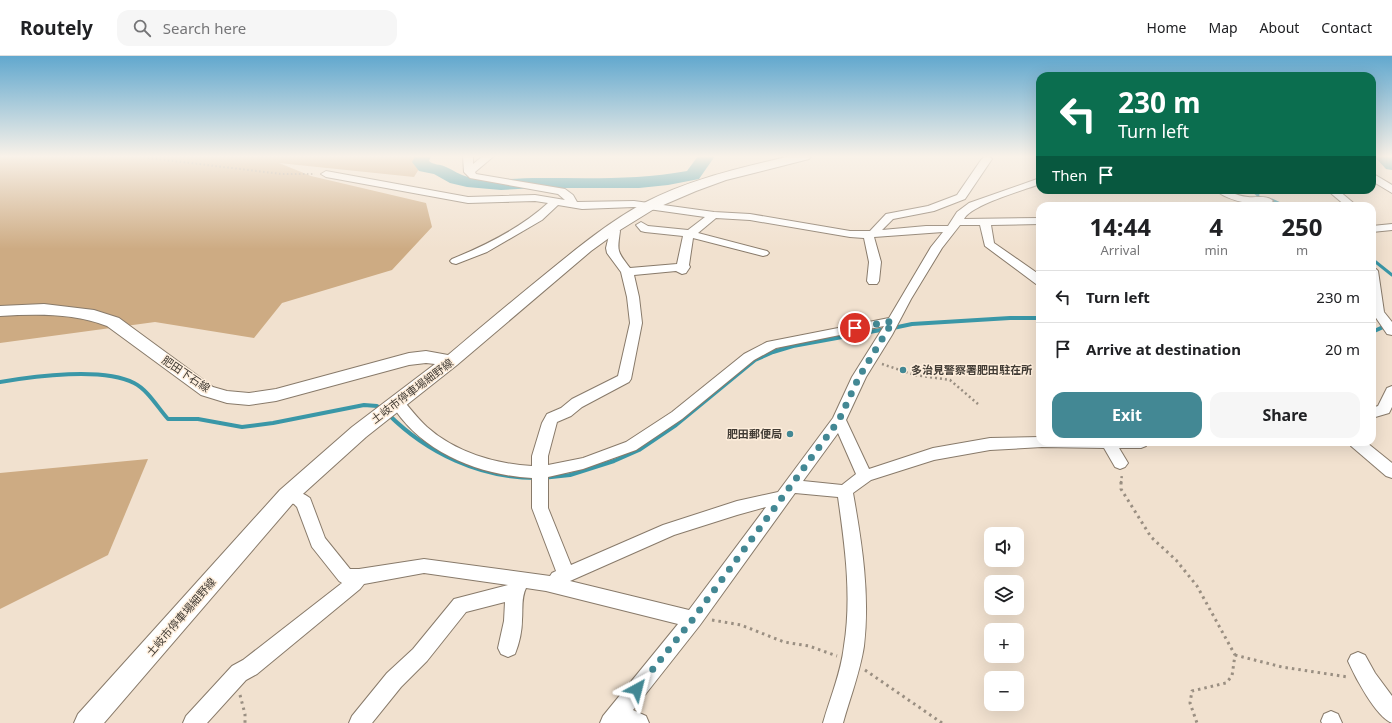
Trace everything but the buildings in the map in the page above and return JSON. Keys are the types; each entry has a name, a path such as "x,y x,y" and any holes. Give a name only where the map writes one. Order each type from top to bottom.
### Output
{"main road":[{"name":"土岐市停車場細野線","path":"87,723 287,496 319,466 389,408 451,362 586,248 613,228 649,206 693,187"},
{"name":"肥田下石線","path":"0,311 44,309 94,316 113,322 207,391 249,399 276,396 409,359 426,357 451,362"}],"street":[{"path":"398,187 468,200 535,198 592,207 625,203 714,215 750,217 850,234 871,234 934,228 983,221 1036,221"},
{"path":"535,187 561,191 569,197 573,205"},
{"path":"874,281 875,262 869,240 871,234 890,216 930,208 961,197 962,192 968,187"},
{"path":"639,723 614,718 693,618 839,420 859,377 871,360 905,299 937,247 954,226 961,214 973,205 1023,187"},
{"path":"1226,194 1237,198 1266,198 1274,202"},
{"path":"1337,194 1347,202"},
{"path":"456,261 484,250 538,218 555,202"},
{"path":"626,272 683,269 687,240 690,234 714,215"},
{"path":"983,221 986,226 989,244 1036,278"},
{"path":"641,225 645,229 690,234 763,253"},
{"path":"1376,227 1392,227"},
{"path":"566,575 540,508 540,456 552,418 566,412 577,403 624,379 636,323 633,297 626,272 613,253 612,248 615,231 613,228"},
{"path":"1376,300 1378,314 1392,331"},
{"path":"389,408 439,444 456,452 490,466 514,470 540,477 575,467 629,447 668,421 749,357 772,345 880,323 891,326"},
{"path":"1376,412 1384,409 1392,391"},
{"path":"839,420 865,476"},
{"path":"546,584 669,530 786,491 845,491 865,476 933,454 990,444 1036,442"},
{"path":"1111,446 1120,463"},
{"path":"1361,446 1392,472"},
{"path":"834,723 854,648 857,612 856,577 845,491"},
{"path":"287,496 299,499 304,503 318,542 345,576 359,577 424,566 518,586"},
{"path":"193,723 234,678 354,584 359,577"},
{"path":"359,723 394,680 420,655 460,605 518,586 546,584 693,618"},
{"path":"508,648 518,586"},
{"path":"1358,661 1368,680 1392,713"}],"path":[{"path":"871,360 915,375 950,380 978,404"},
{"path":"1120,463 1122,470 1121,490 1151,537 1176,560 1197,586 1235,656 1232,676 1226,683 1192,691 1189,696 1190,704 1197,723"},
{"path":"693,618 741,625 784,642 809,646 850,661 942,723"},
{"path":"1235,656 1282,667 1368,680"},
{"path":"234,678 245,714 245,723"}],"shaded area":[{"path":"0,187 358,187 426,203 432,227 392,270 282,303 254,338 155,322 0,343"},
{"path":"148,459 108,555 0,609 0,473"}],"waterway":[{"path":"1272,200 1276,202"},
{"path":"1376,262 1392,275"},
{"path":"893,328 912,324 1010,318 1036,318"},
{"path":"1376,330 1392,323"},
{"path":"542,478 570,475 614,461 639,450 676,425 755,360 773,352 793,346 886,329"},
{"path":"0,382 50,375 105,375 121,378 139,386 168,419 198,419 242,427 273,423 364,405 377,406 382,410"},
{"path":"388,414 403,428 420,440 456,461 495,473 515,477 536,478"}],"place":[{"name":"多治見警察署肥田駐在所","path":"903,370"},
{"name":"肥田郵便局","path":"790,434"}],"route":[{"path":"637,689 693,619 781,497 839,420 859,377 886,335 893,321 855,328"}]}
